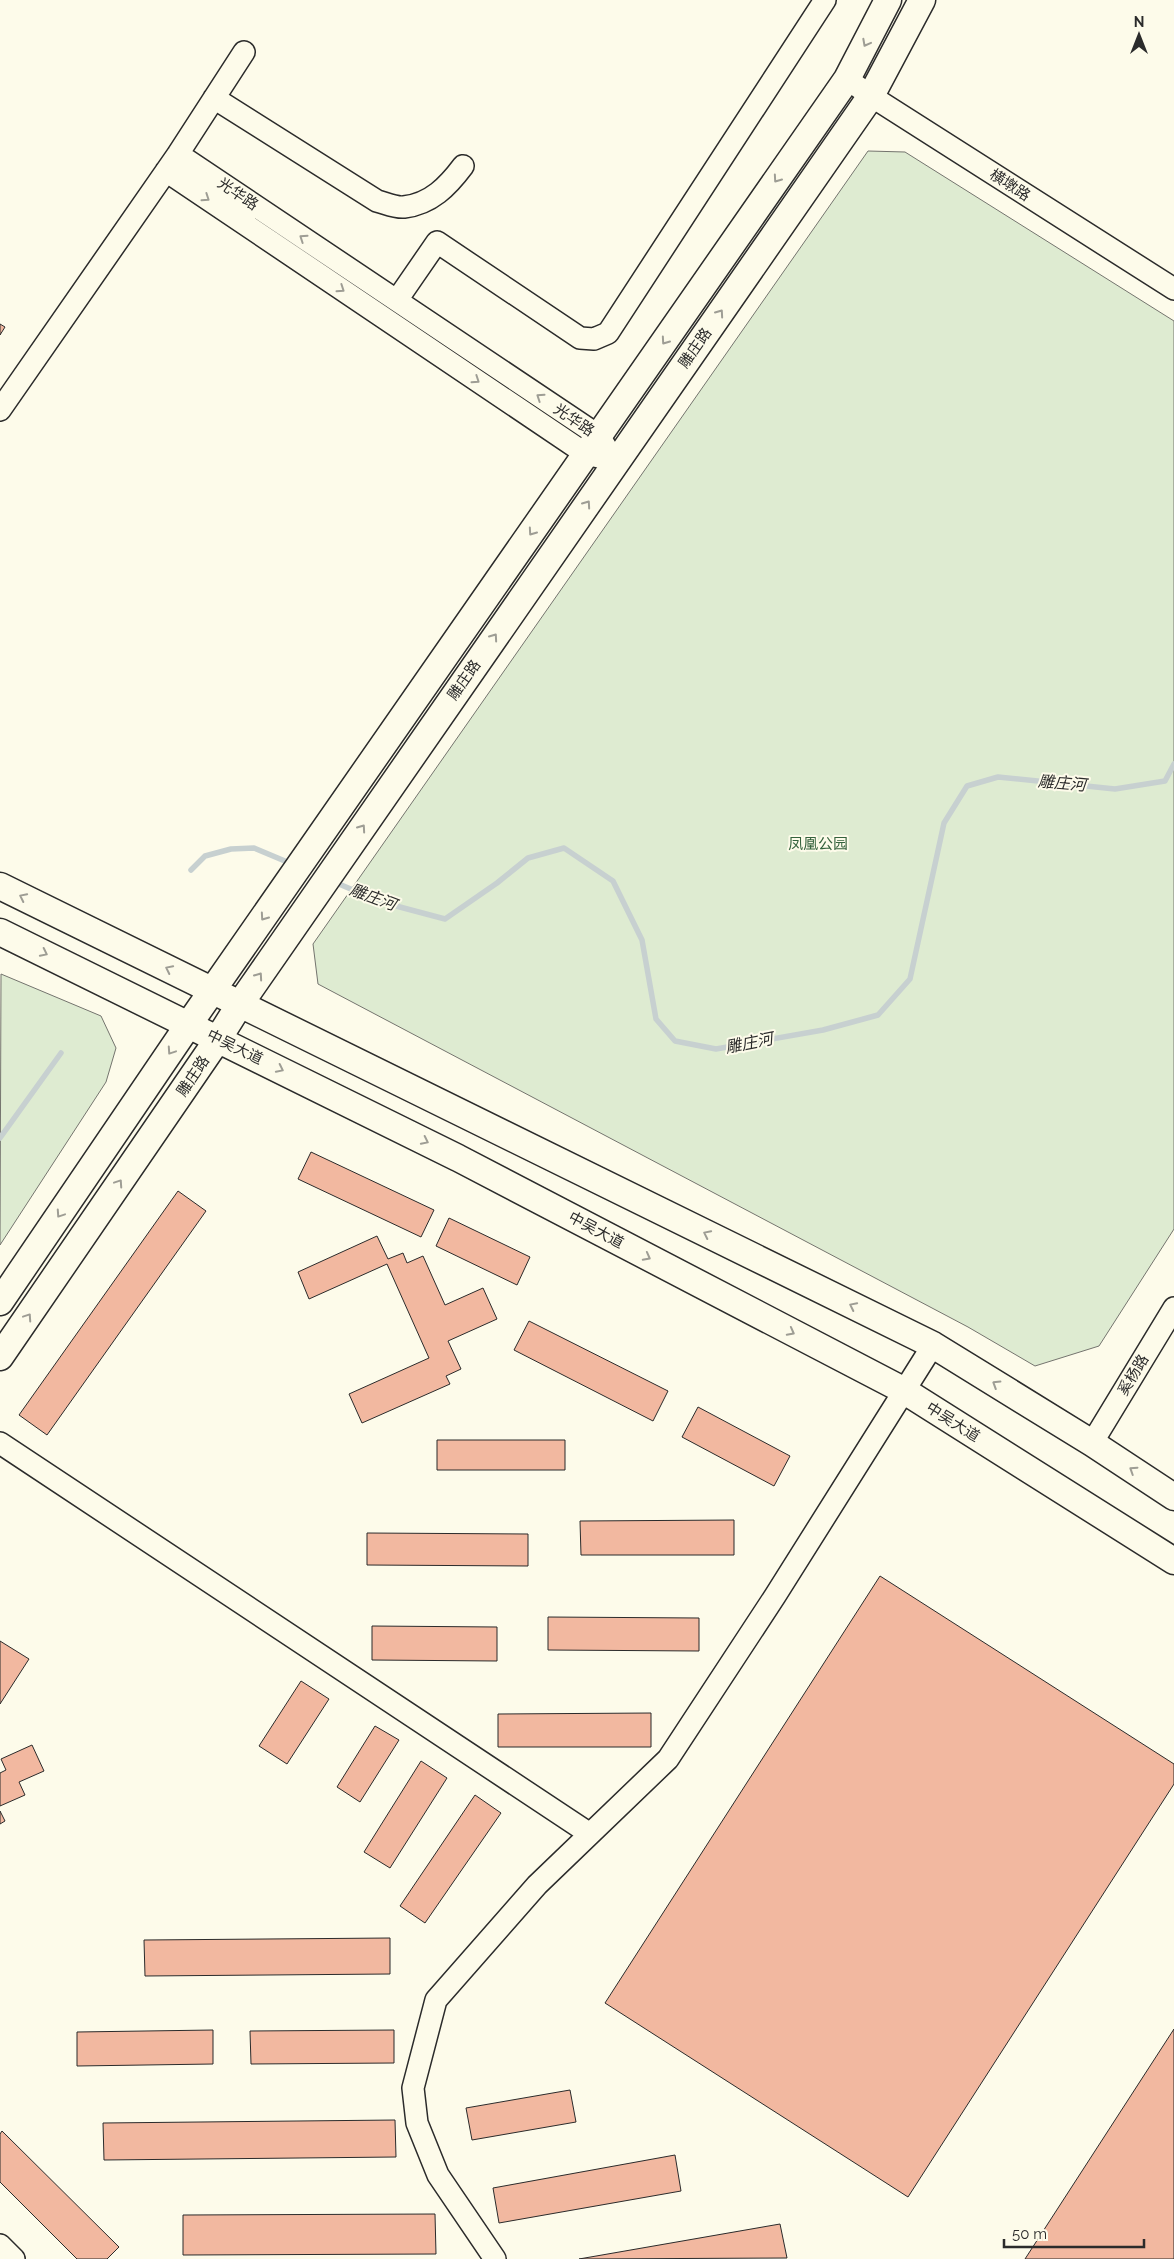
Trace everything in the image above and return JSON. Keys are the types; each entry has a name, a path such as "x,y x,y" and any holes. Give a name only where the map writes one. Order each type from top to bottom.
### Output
{"main road":[{"name":"雕庄路","path":"0,1302 189,1024 847,79 888,0"},
{"name":"雕庄路","path":"0,1357 240,1004 871,96 922,0"},
{"path":"0,886 933,1345 1092,1443 1174,1497"},
{"name":"中吴大道","path":"0,932 458,1158 903,1390 1174,1561"}],"street":[{"path":"396,300 437,242 580,338 594,339 608,333 825,0"},
{"path":"0,410 178,154 244,52"},
{"name":"横墩路","path":"847,79 1174,290"},
{"path":"214,98 377,201 403,207 431,199 450,183 463,166"},
{"name":"光华路","path":"178,154 396,300 592,445"},
{"name":"光华路","path":"166,171 616,461"},
{"name":"奚杨路","path":"1092,1443 1174,1308"},
{"path":"495,2259 438,2175 417,2123 413,2088 436,2000 537,1885 668,1759 775,1596 933,1345"},
{"path":"0,1443 590,1834"},
{"path":"0,2245 14,2259"}],"green space":[{"name":"凤凰公园","path":"868,151 905,152 1174,321 1174,1229 1099,1346 1035,1366 968,1327 318,984 313,944"},
{"path":"1,974 101,1016 116,1048 106,1082 0,1245"}],"building":[{"path":"0,324 5,327 0,335"},
{"path":"311,1152 434,1210 421,1237 298,1179"},
{"path":"178,1191 206,1211 47,1435 19,1415"},
{"path":"449,1218 530,1257 517,1285 436,1246"},
{"path":"377,1236 388,1259 403,1253 407,1263 423,1256 445,1305 483,1288 497,1319 448,1341 461,1369 446,1376 450,1384 362,1423 349,1394 429,1358 387,1264 309,1299 298,1272"},
{"path":"529,1321 668,1391 653,1421 514,1350"},
{"path":"698,1407 790,1456 774,1486 682,1437"},
{"path":"437,1440 565,1440 565,1470 437,1470"},
{"path":"734,1520 734,1555 581,1555 580,1521"},
{"path":"367,1533 528,1534 528,1566 367,1565"},
{"path":"880,1576 1174,1764 1174,1784 908,2197 605,2003"},
{"path":"548,1617 699,1618 699,1651 548,1650"},
{"path":"372,1626 497,1627 497,1661 372,1660"},
{"path":"0,1641 29,1659 0,1704"},
{"path":"301,1681 329,1699 287,1764 259,1746"},
{"path":"651,1713 651,1747 498,1747 498,1714"},
{"path":"375,1726 399,1740 360,1802 337,1787"},
{"path":"32,1745 44,1771 19,1782 25,1795 0,1806 0,1773 6,1770 1,1759"},
{"path":"421,1761 447,1778 390,1868 364,1852"},
{"path":"475,1795 501,1813 425,1923 400,1906"},
{"path":"0,1811 5,1821 0,1824"},
{"path":"390,1938 390,1974 145,1976 144,1940"},
{"path":"1174,2029 1174,2259 1025,2259"},
{"path":"213,2030 213,2064 77,2066 77,2032"},
{"path":"394,2030 394,2063 251,2064 250,2031"},
{"path":"570,2090 576,2122 472,2140 466,2108"},
{"path":"395,2120 396,2157 104,2160 103,2123"},
{"path":"2,2131 119,2247 107,2259 77,2259 0,2182 0,2134"},
{"path":"675,2155 681,2191 499,2223 493,2188"},
{"path":"435,2214 436,2254 183,2255 183,2215"},
{"path":"780,2224 787,2258 579,2259"}],"waterway":[{"name":"雕庄河","path":"332,881 381,902 445,919 497,883 528,858 564,848 613,881 642,940 656,1019 675,1041 716,1049 823,1030 878,1015 910,979 944,823 967,786 998,777 1115,789 1165,781 1174,764"},
{"name":"雕庄河","path":"191,870 205,856 231,849 254,848 292,864"},
{"name":"雕庄河","path":"0,1138 61,1053"}]}
